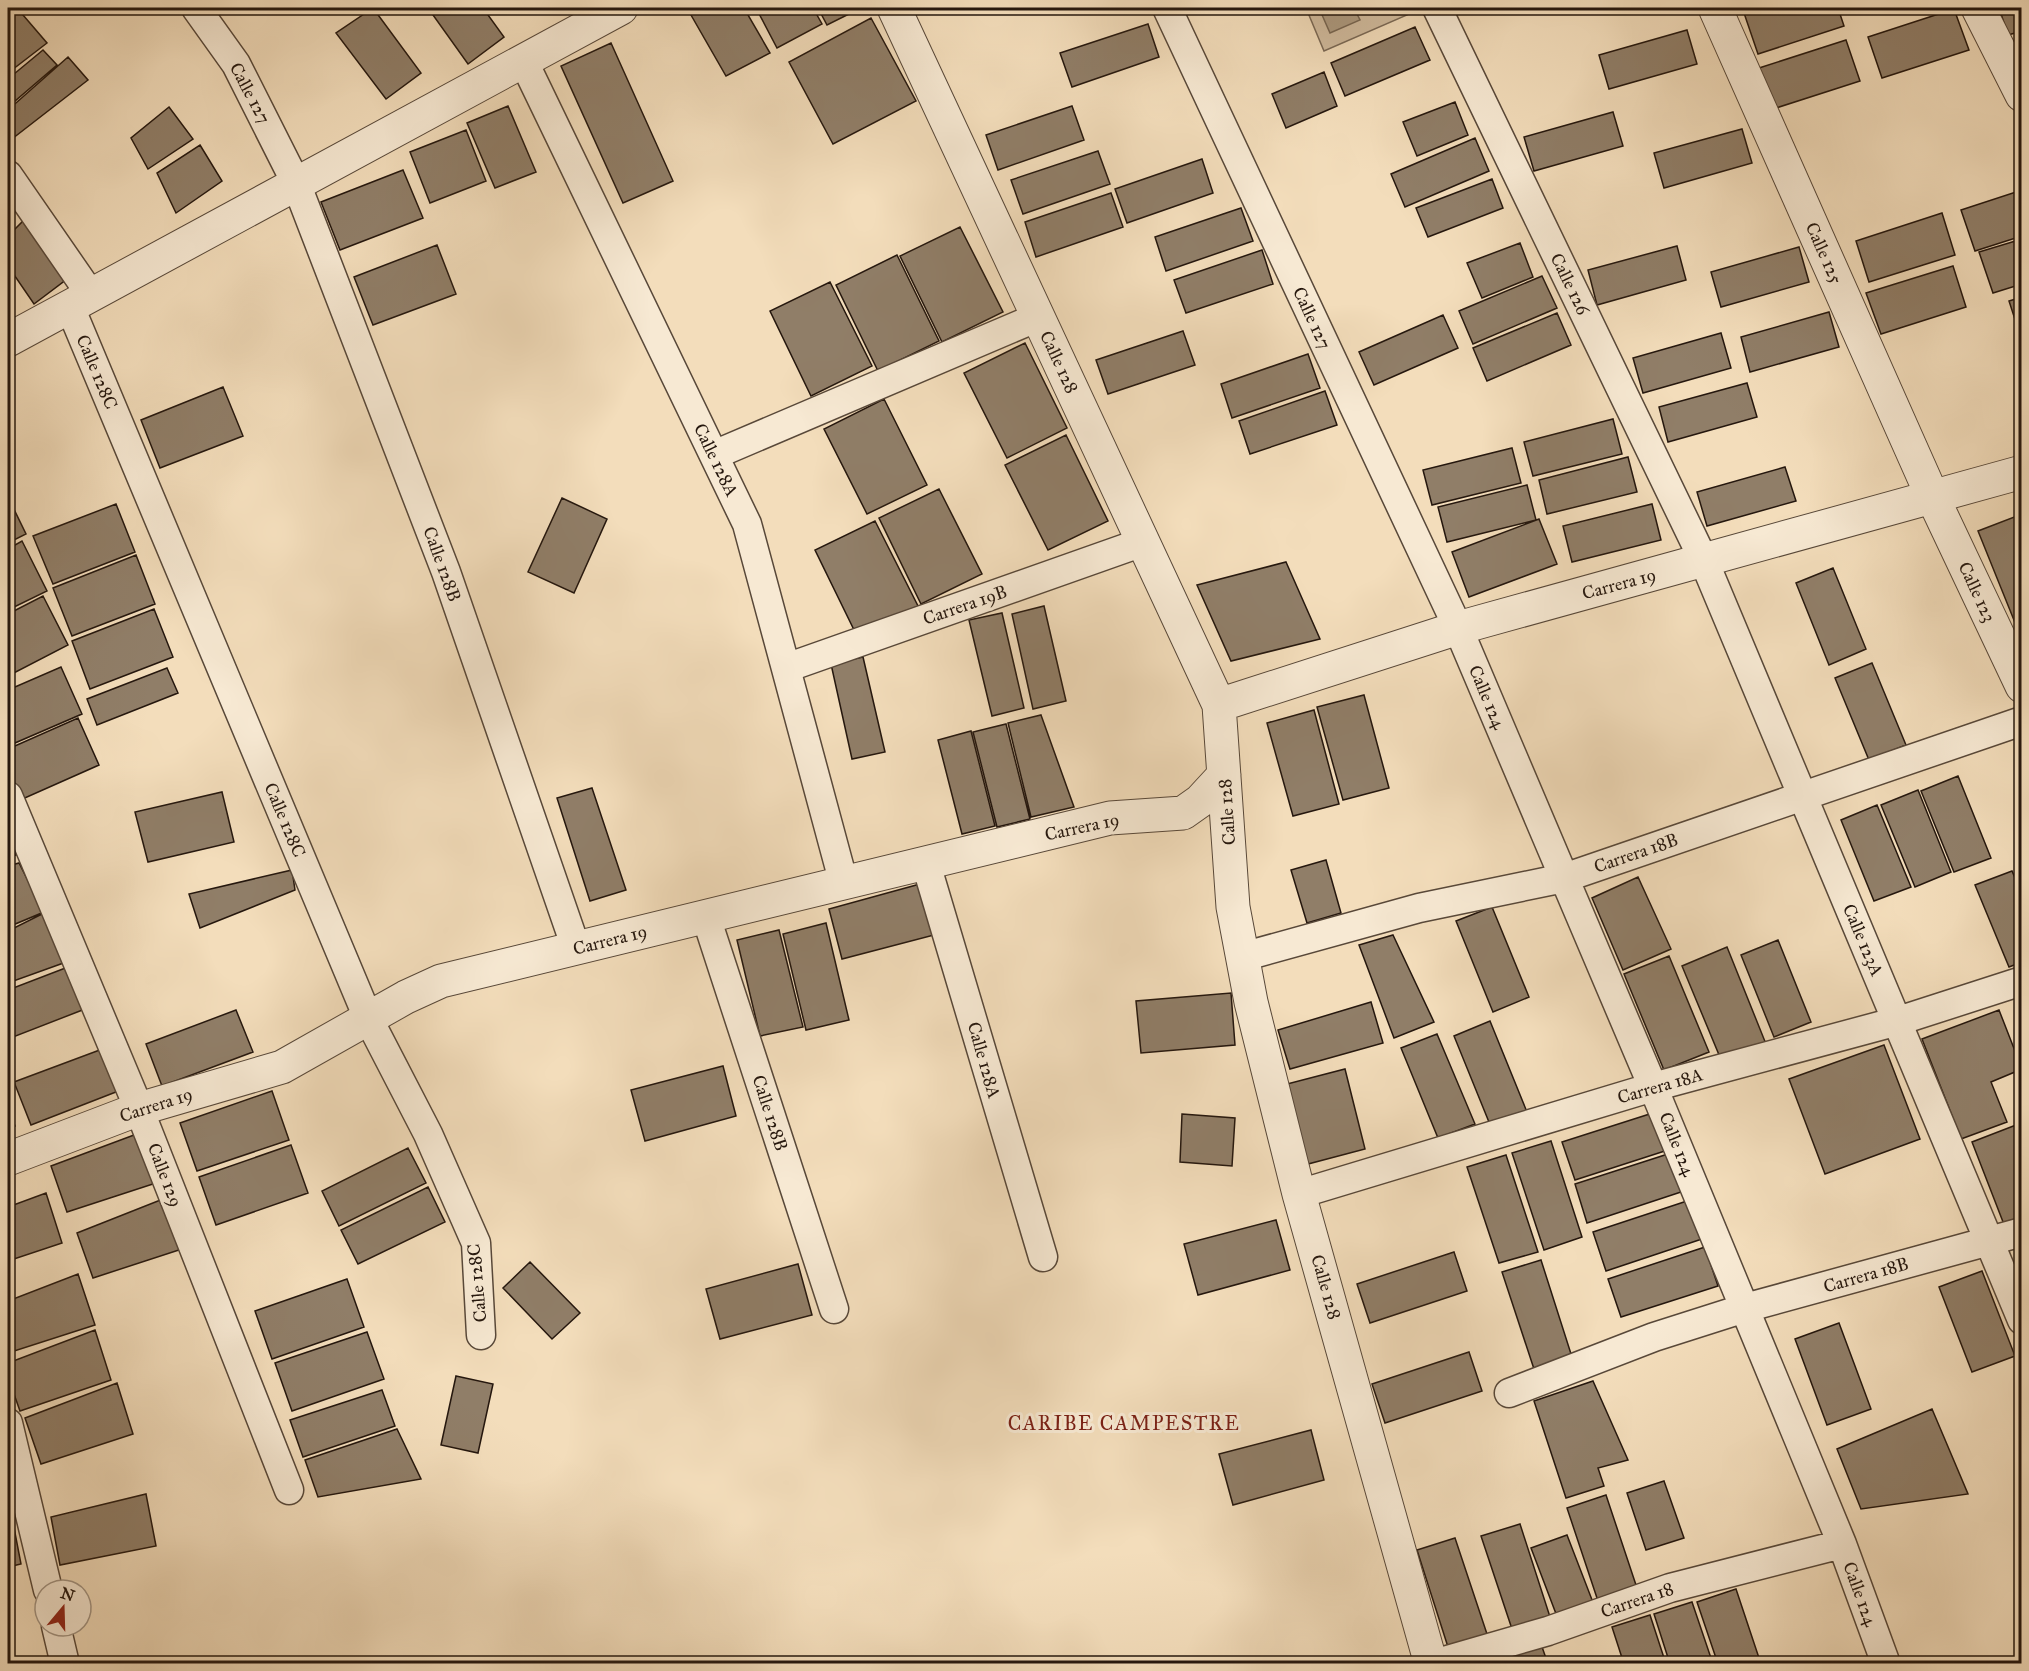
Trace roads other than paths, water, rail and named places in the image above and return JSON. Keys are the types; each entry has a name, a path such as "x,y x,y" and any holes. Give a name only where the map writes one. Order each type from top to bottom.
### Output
{"street":[{"path":"8,340 621,8"},
{"name":"Calle 128","path":"894,8 1219,705 1233,907 1251,1002 1299,1194 1432,1664"},
{"name":"Calle 125","path":"1715,8 1933,498"},
{"path":"1978,8 2022,95"},
{"name":"Carrera 19","path":"1219,705 1458,628 2022,472"},
{"name":"Calle 123","path":"1933,498 2022,686"},
{"name":"Carrera 19","path":"8,1159 139,1109 282,1067 368,1018 441,981 1110,818 1183,813 1200,801 1224,775"}],"lane":[{"name":"Calle 127","path":"196,8 236,64 296,183"},
{"name":"Calle 127","path":"1167,8 1458,628"},
{"name":"Calle 126","path":"1437,8 1704,561"},
{"name":"Calle 128A","path":"523,60 747,524 844,884"},
{"name":"Calle 128C","path":"8,175 81,301 368,1018 428,1134 476,1243 481,1335"},
{"name":"Calle 128B","path":"296,183 446,572 576,948"},
{"path":"714,455 1038,317"},
{"name":"Carrera 19B","path":"786,668 1143,542"},
{"name":"Calle 123A","path":"1704,561 2022,1320"},
{"name":"Calle 124","path":"1458,628 1745,1308 1842,1544 1886,1664"},
{"name":"Carrera 18B","path":"1242,957 1419,908 1564,878 2022,721"},
{"name":"Calle 129","path":"8,796 139,1109 289,1490"},
{"name":"Calle 128A","path":"926,864 1042,1257"},
{"name":"Calle 128B","path":"706,917 834,1309"},
{"name":"Carrera 18A","path":"1299,1194 1653,1087 1898,1021 2022,981"},
{"name":"Carrera 18B","path":"1509,1392 1654,1337 1745,1308 2022,1232"},
{"path":"8,1423 45,1578"},
{"name":"Carrera 18","path":"1432,1664 1548,1631 1670,1588 1842,1544"},
{"path":"59,1638 65,1664"}],"district":[{"name":"CARIBE CAMPESTRE","path":"1124,1423"}]}
